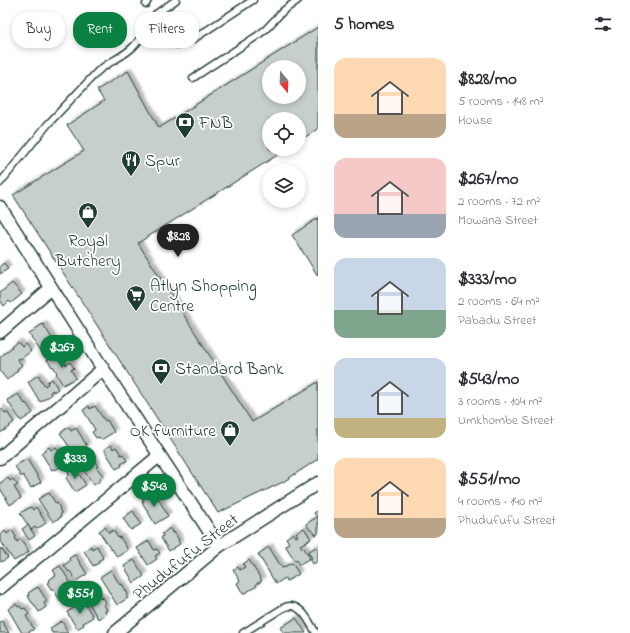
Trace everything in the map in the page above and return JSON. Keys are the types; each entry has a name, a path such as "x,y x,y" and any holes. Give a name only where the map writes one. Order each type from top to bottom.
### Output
{"street":[{"path":"0,206 103,370 219,546"},
{"path":"0,332 51,288"},
{"path":"0,458 103,370"},
{"path":"0,588 159,456"},
{"name":"Phudufufu Street","path":"115,633 219,546 318,483"}],"lane":[{"path":"159,12 176,0"},
{"path":"199,35 253,0"},
{"path":"194,78 257,36 283,11 298,0"},
{"path":"0,183 48,124 97,72 105,65 126,53 135,45"},
{"path":"243,633 283,608 290,606 298,608 303,613 316,633"}],"building":[{"name":"Atlyn Shopping Centre","path":"318,27 318,129 306,137 306,112 262,112 262,156 276,156 138,243 252,422 318,382 318,459 283,482 218,513 13,195 84,151 67,125 104,101 97,90 128,71 159,128 262,63 262,104 306,104 306,60 266,60"},
{"path":"318,218 318,276 292,235"},
{"path":"4,263 8,269 0,274 0,266"},
{"path":"12,283 22,294 11,303 9,301 4,306 0,300 0,293"},
{"path":"43,324 53,340 50,342 52,345 41,352 29,334"},
{"path":"18,342 22,347 25,344 31,351 21,359 17,359 22,365 7,380 0,371 0,357"},
{"path":"58,353 60,357 62,356 66,365 70,362 74,368 71,370 76,378 63,385 53,366 52,367 47,360"},
{"path":"38,375 45,386 48,384 47,382 52,379 58,389 50,392 51,395 40,402 28,382"},
{"path":"18,394 33,413 21,421 7,400"},
{"path":"89,406 90,409 95,406 105,421 107,420 114,432 101,440 99,437 96,438 92,432 95,430 83,410"},
{"path":"1,408 5,413 7,412 14,422 9,426 10,427 0,433 0,410"},
{"path":"69,427 71,431 76,428 87,446 77,452 75,449 72,451 60,433"},
{"path":"111,445 113,449 116,447 121,455 123,454 127,461 116,469 104,449"},
{"path":"49,447 51,450 56,447 67,463 55,470 52,470 41,453"},
{"path":"90,458 92,460 93,459 98,466 96,467 103,476 100,479 101,480 94,485 80,465"},
{"path":"27,459 41,482 31,488 23,475 21,477 15,466"},
{"path":"75,468 86,485 75,492 66,478 69,475 68,472"},
{"path":"8,478 10,481 13,479 18,485 14,487 21,498 10,505 0,488 0,483"},
{"path":"154,491 168,516 155,524 142,502 144,501 142,498"},
{"path":"49,493 56,504 57,503 62,514 60,515 61,517 53,522 38,499"},
{"path":"31,507 33,510 36,507 46,523 37,529 35,527 31,530 20,513"},
{"path":"318,510 318,534 316,535 306,524 317,517 314,513"},
{"path":"133,511 141,524 131,530 123,518"},
{"path":"28,525 35,536 29,540 22,529"},
{"path":"105,527 109,533 113,530 118,538 120,537 128,550 117,557 99,531"},
{"path":"170,528 172,533 174,532 179,540 180,544 169,551 161,538 163,536 162,534"},
{"path":"304,528 311,539 300,545 303,549 304,548 310,558 299,565 297,560 295,561 285,545 289,543 286,538 293,533 296,537 298,536 296,533"},
{"path":"12,530 17,542 21,539 29,552 14,561 0,540 0,535 5,531 7,534"},
{"path":"149,541 154,550 157,549 160,553 155,556 157,559 148,565 137,548"},
{"path":"91,546 92,549 97,546 103,558 98,561 99,563 93,566 84,551"},
{"path":"269,547 282,568 292,563 299,574 287,581 285,578 276,584 258,554"},
{"path":"316,547 318,550 318,561 313,564 310,559 312,558 308,552"},
{"path":"1,548 8,558 1,562 0,549"},
{"path":"75,555 87,574 76,581 64,565 70,561 69,558"},
{"path":"134,560 144,576 134,583 124,566"},
{"path":"249,560 262,581 256,584 257,586 243,594 237,583 240,581 233,570 238,567 240,570 245,567 243,564"},
{"path":"60,566 77,593 61,602 53,589 51,589 47,583 56,575 53,570"},
{"path":"111,570 120,585 122,584 128,594 126,595 128,598 117,605 100,577"},
{"path":"38,587 47,601 44,603 46,607 39,612 28,596 28,593"},
{"path":"98,595 101,599 103,597 106,603 104,605 107,610 105,611 106,614 98,619 88,601"},
{"path":"84,602 93,617 77,629 67,612"},
{"path":"16,604 22,609 25,608 29,614 26,616 34,629 27,633 22,633 8,609"},
{"path":"296,618 306,633 284,633 280,628"},
{"path":"2,621 9,633 0,633 0,622"},
{"path":"62,621 68,633 52,633 50,628"}],"place":[{"name":"FNB","path":"185,139"},
{"name":"Spur","path":"131,177"},
{"name":"Royal Butchery","path":"88,229"},
{"name":"Atlyn Shopping Centre","path":"136,312"},
{"name":"Standard Bank","path":"161,385"},
{"name":"OK furniture","path":"230,447"}]}
